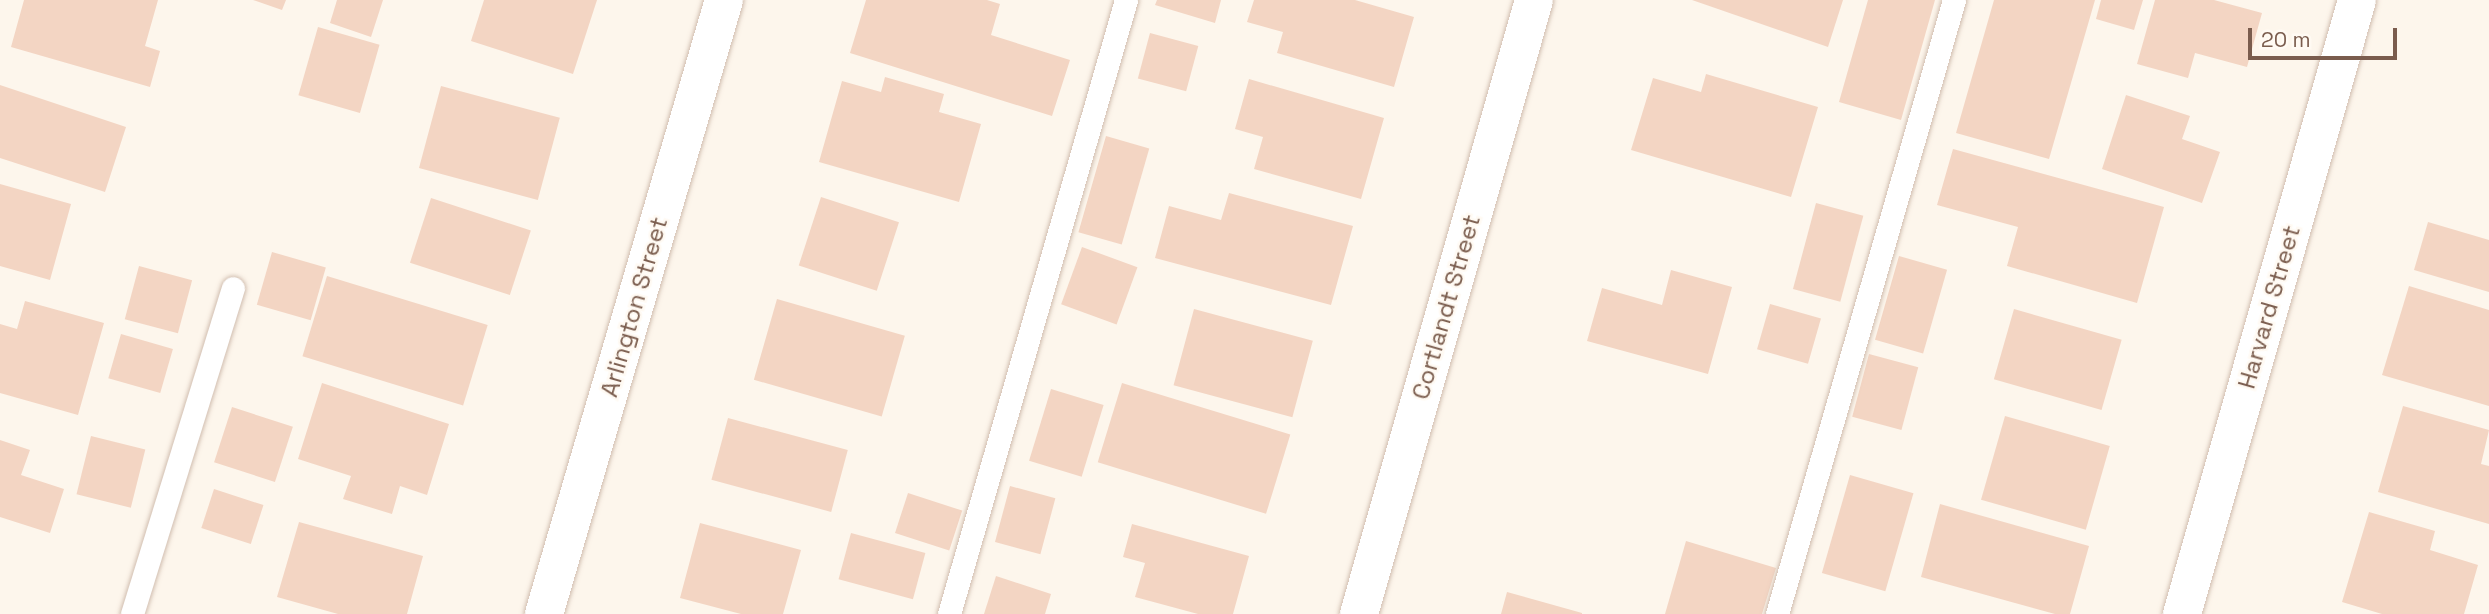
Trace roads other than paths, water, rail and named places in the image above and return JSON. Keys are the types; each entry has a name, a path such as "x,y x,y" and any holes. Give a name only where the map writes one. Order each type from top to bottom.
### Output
{"street":[{"name":"Arlington Street","path":"544,614 724,0"},
{"name":"Cortlandt Street","path":"1359,614 1534,0"},
{"name":"Harvard Street","path":"2182,614 2357,0"}],"lane":[{"path":"949,614 1126,0"},
{"path":"1777,614 1954,0"},
{"path":"132,614 233,288"}]}
